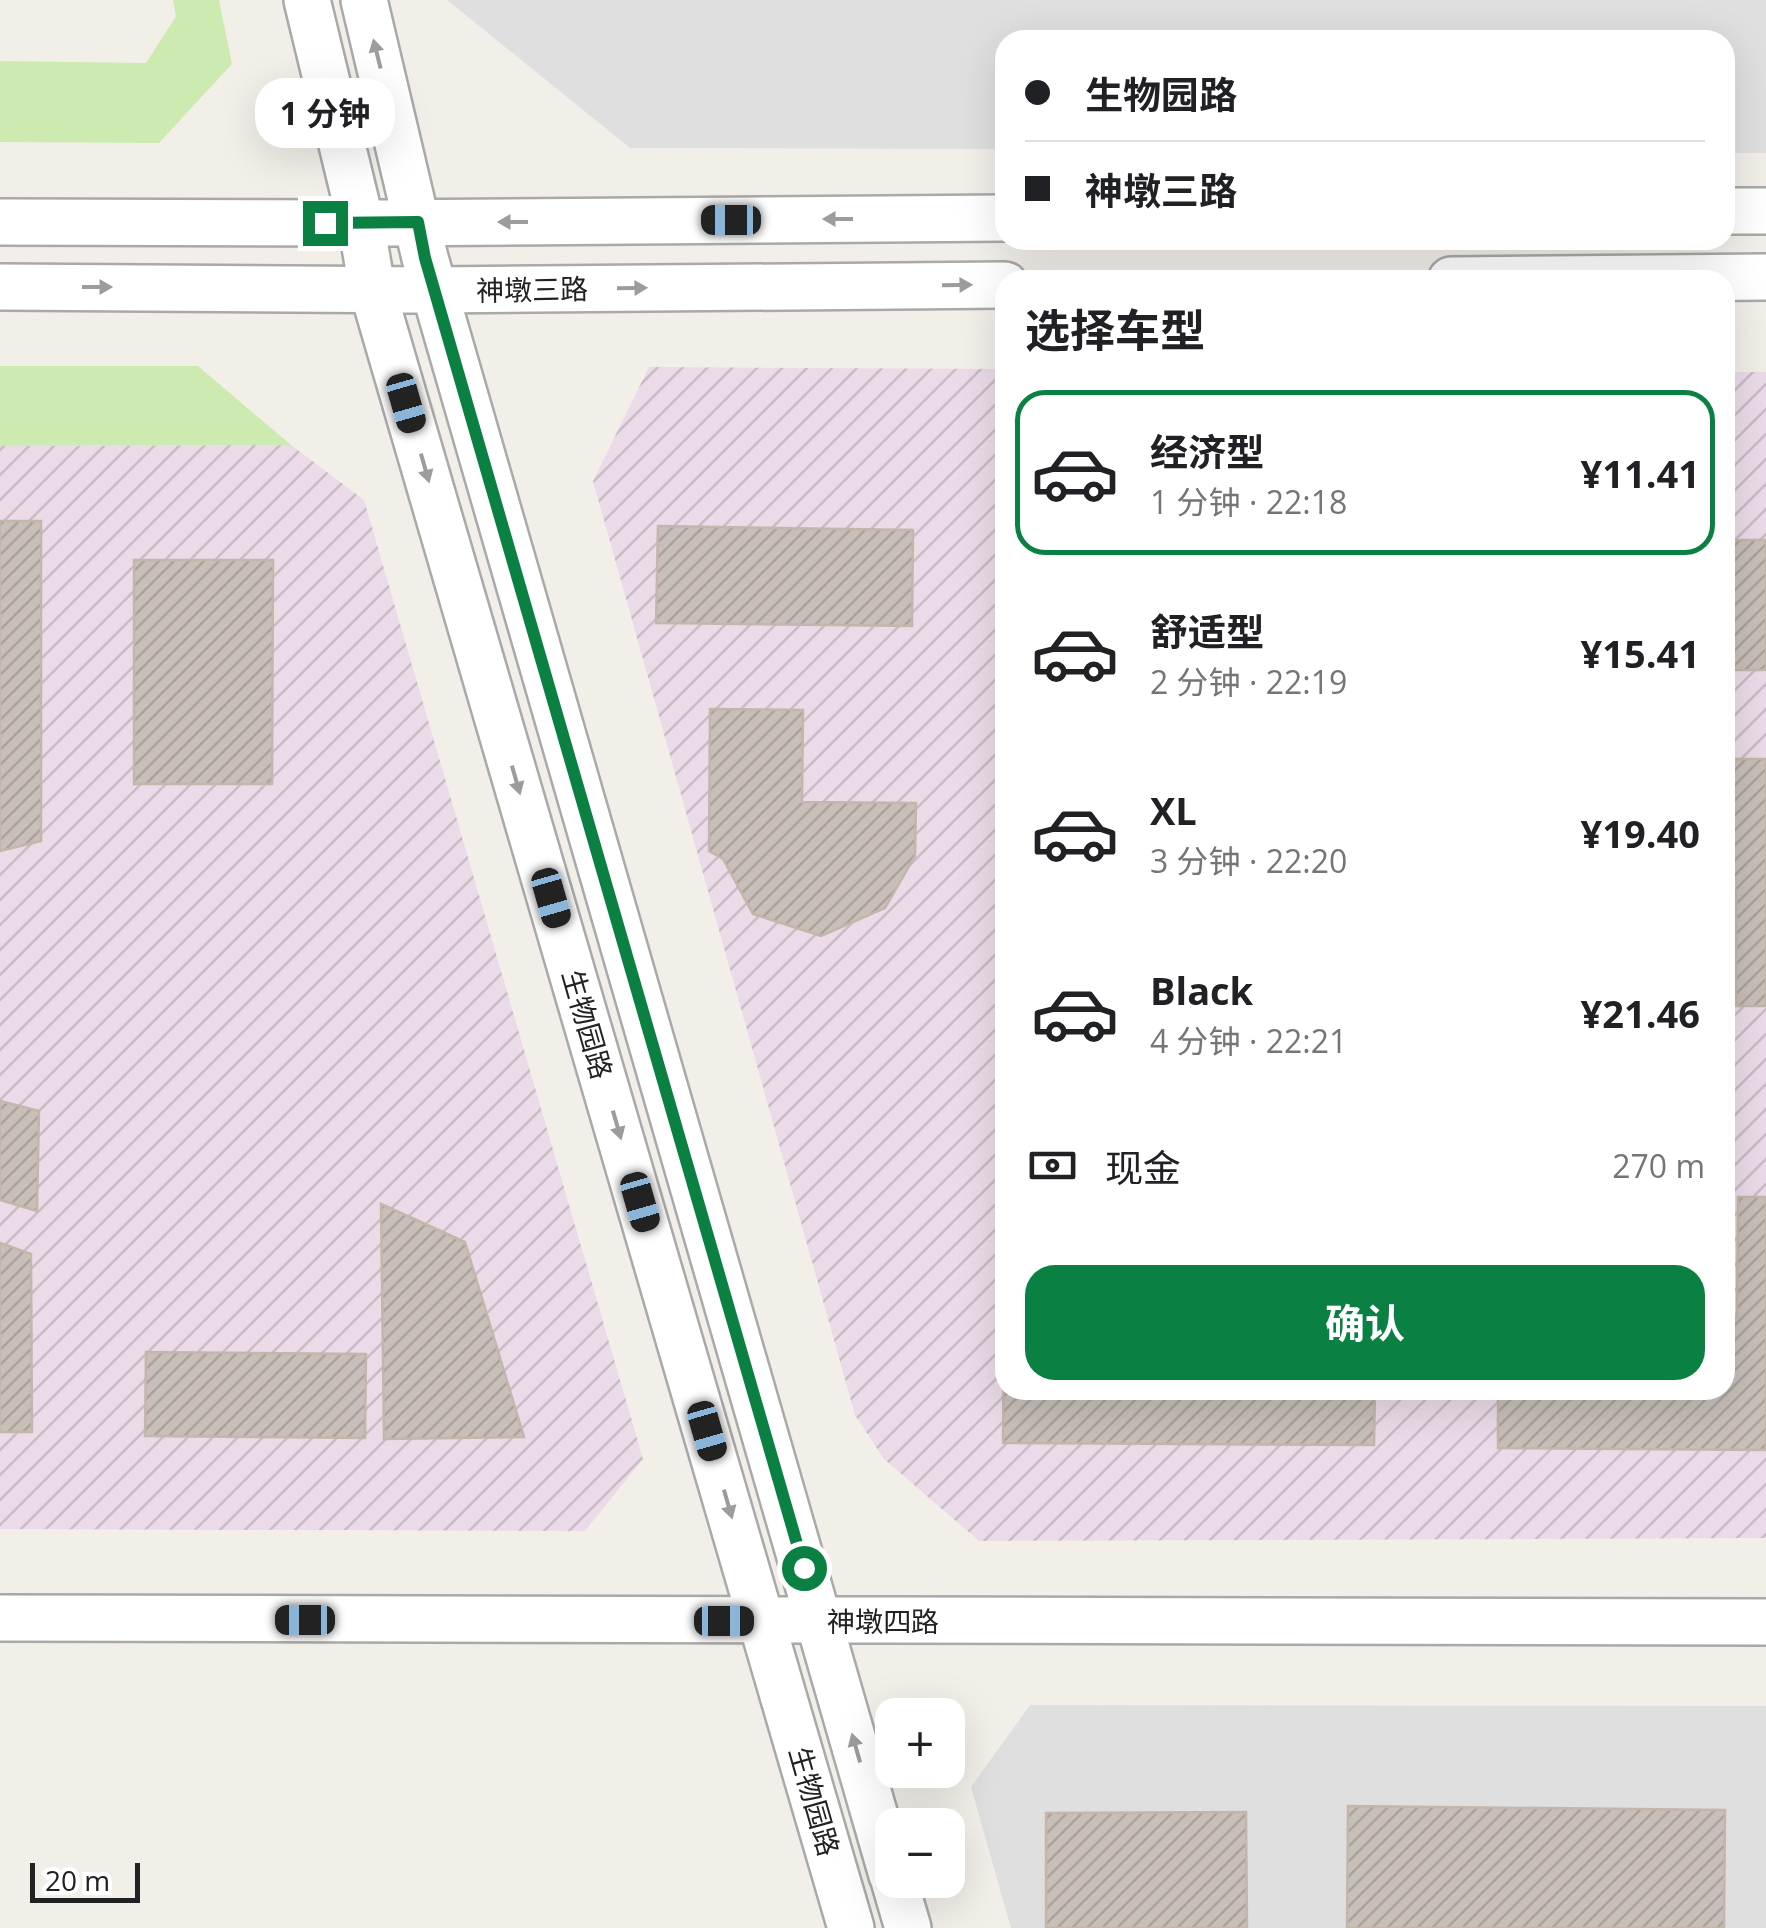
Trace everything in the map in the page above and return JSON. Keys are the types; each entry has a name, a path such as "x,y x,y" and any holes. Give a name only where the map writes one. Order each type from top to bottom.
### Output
{"street":[{"name":"生物园路","path":"307,0 361,223 372,288 851,1928"},
{"name":"生物园路","path":"364,0 435,290 875,1815"},
{"path":"1735,211 1766,211"},
{"path":"0,222 995,218"},
{"path":"1735,277 1766,277"},
{"name":"神墩三路","path":"0,287 435,290 995,284"},
{"name":"神墩四路","path":"0,1618 1766,1622"},
{"name":"生物园路","path":"899,1898 908,1928"}],"shaded area":[{"path":"447,0 1766,0 1766,153 1735,153 1735,30 995,30 995,149 630,148"},
{"path":"649,367 995,369 995,1400 1735,1400 1735,372 1766,372 1766,1538 979,1541 884,1459 855,1415 593,481"},
{"path":"291,445 364,500 643,1459 585,1531 0,1529 0,446"},
{"path":"1030,1705 1766,1706 1766,1928 1011,1928 971,1787"}],"green space":[{"path":"173,0 219,0 232,64 159,143 0,142 0,61 146,63 176,16"},
{"path":"0,366 198,366 291,445 0,446"}],"building":[{"path":"0,521 41,521 41,841 0,851"},
{"path":"658,526 913,530 912,626 656,623"},
{"path":"1735,540 1766,540 1766,670 1735,670"},
{"path":"134,560 273,560 272,784 134,784"},
{"path":"710,709 803,710 802,802 916,803 915,856 885,908 821,936 753,914 723,859 709,851"},
{"path":"1735,759 1766,759 1766,1006 1736,1006"},
{"path":"0,1101 39,1111 37,1211 0,1200"},
{"path":"1738,1197 1766,1197 1766,1450 1498,1448 1498,1400 1735,1400"},
{"path":"381,1204 465,1242 524,1437 384,1439"},
{"path":"0,1243 31,1254 32,1432 0,1432"},
{"path":"146,1352 366,1354 365,1438 145,1436"},
{"path":"1003,1400 1375,1400 1374,1445 1003,1443"},
{"path":"1348,1806 1725,1810 1724,1928 1347,1928"},
{"path":"1246,1812 1247,1928 1046,1928 1046,1813"}],"route":[{"path":"325,223 418,222 425,258 804,1568"}]}
